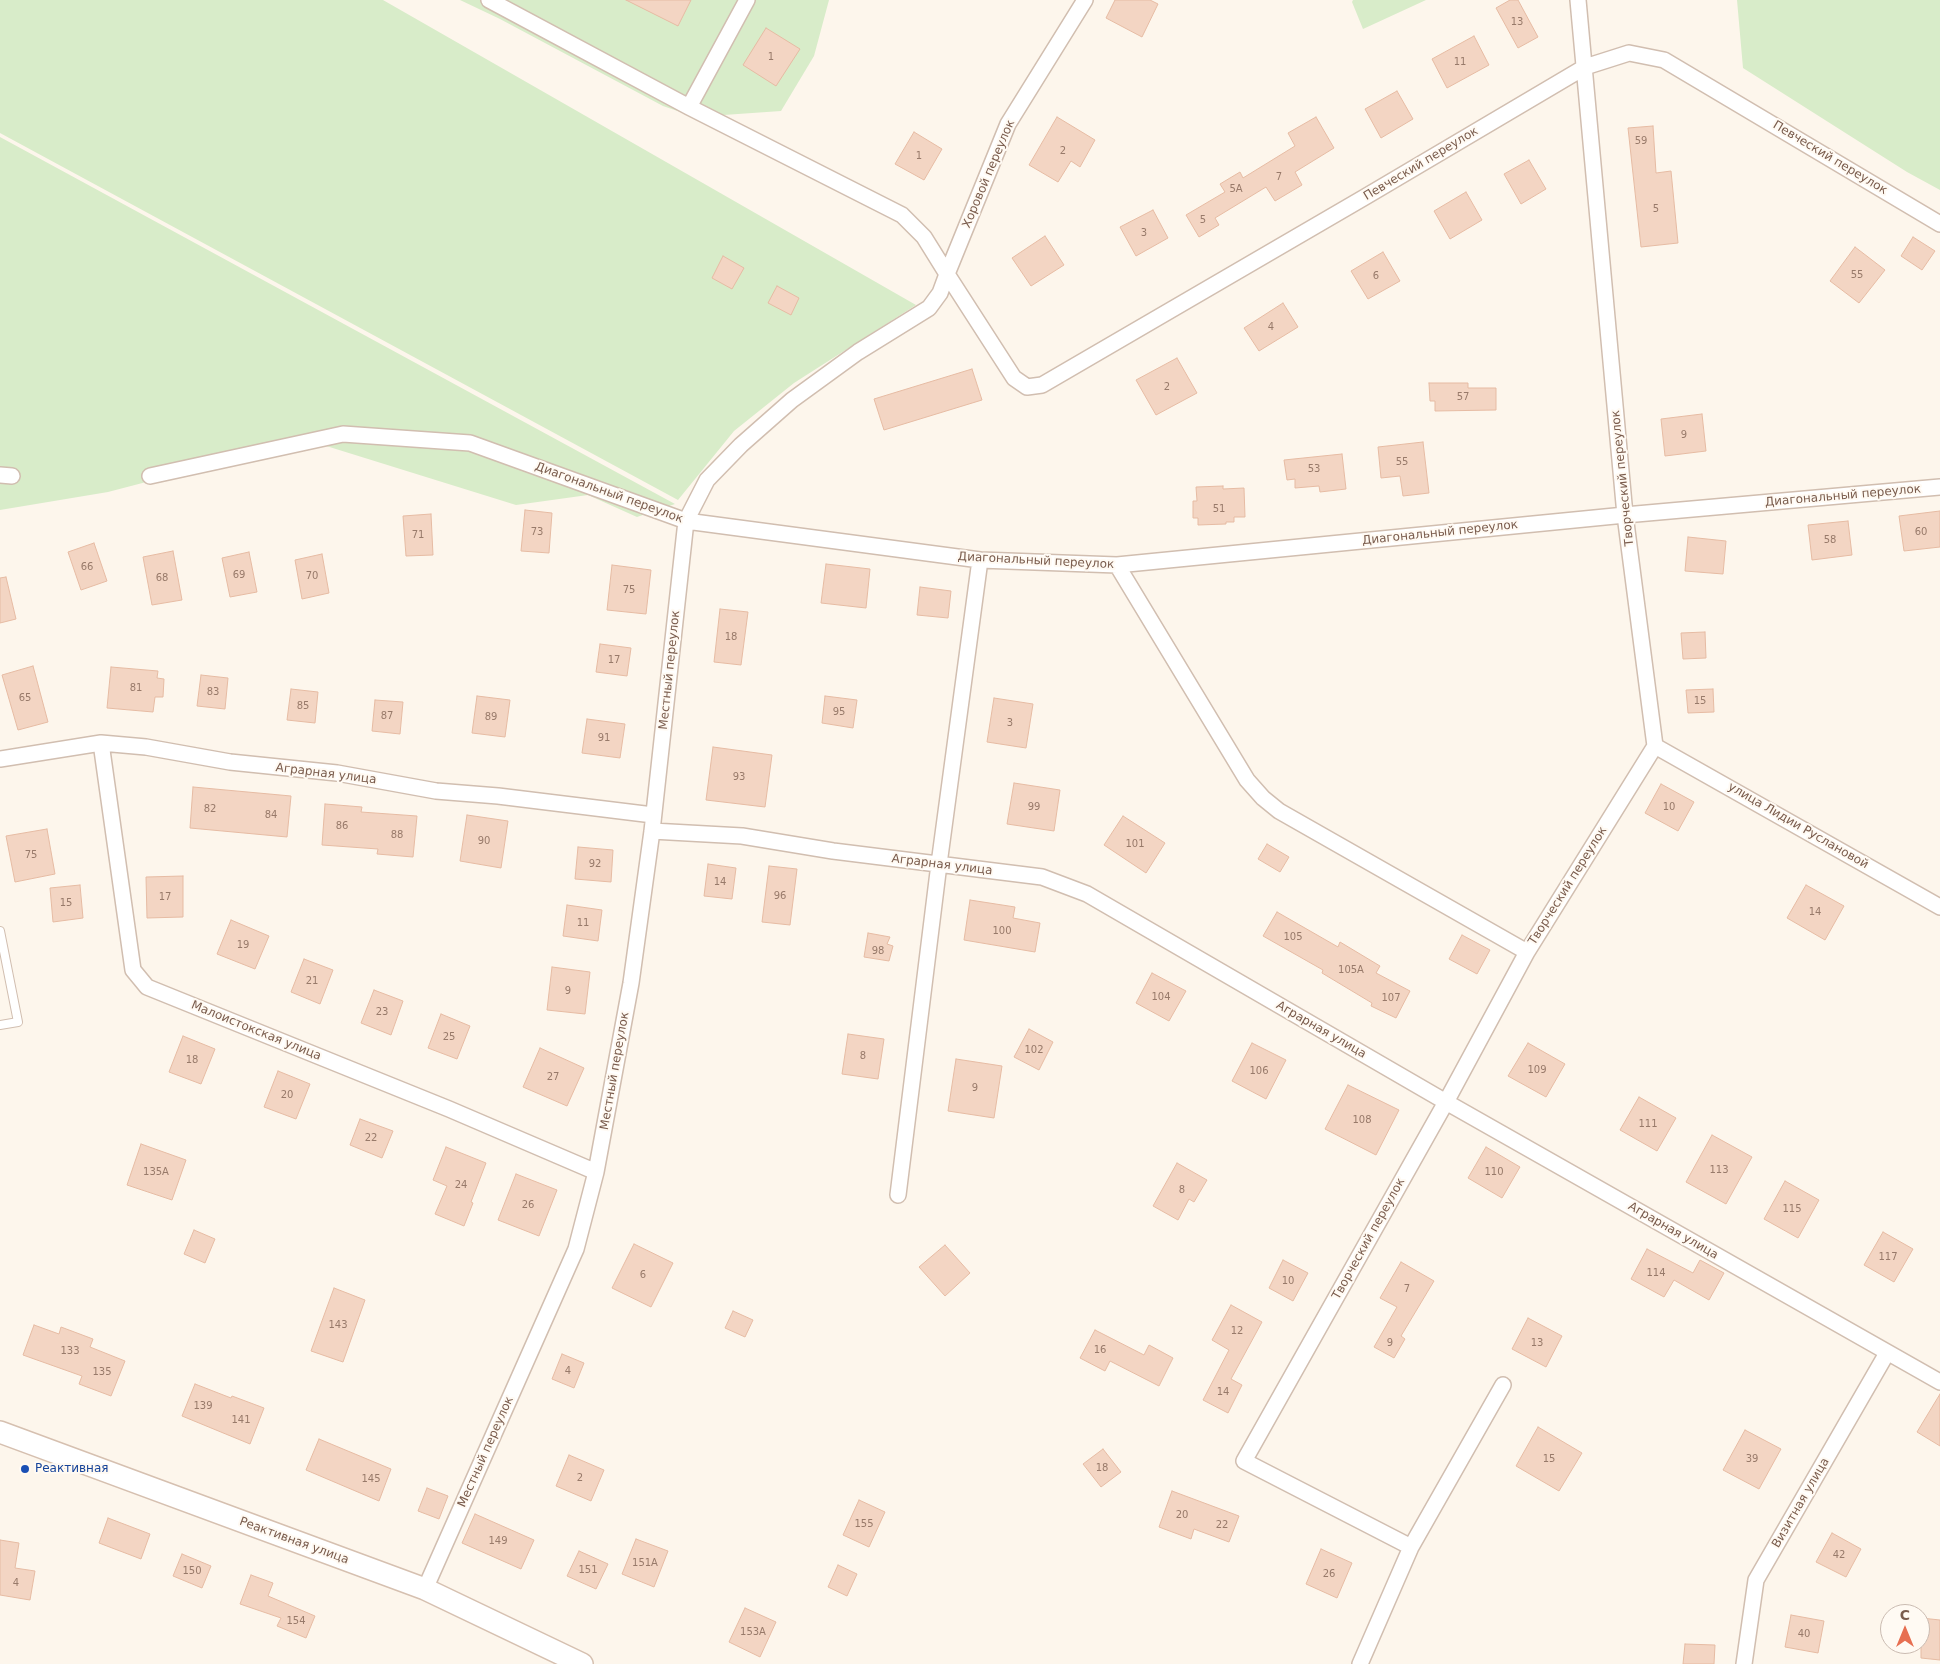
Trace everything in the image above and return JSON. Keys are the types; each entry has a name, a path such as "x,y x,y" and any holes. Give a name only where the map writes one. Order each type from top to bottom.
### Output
{"main road":[{"name":"Реактивная улица","path":"0,1432 425,1590 582,1664"}],"street":[{"name":"Певческий переулок","path":"489,0 689,107 902,214 924,237 1014,378 1026,387 1042,385 1366,197 1584,67 1629,53 1664,60 1940,224"},
{"path":"689,107 747,0"},
{"name":"Хоровой переулок","path":"686,521 707,480 741,445 792,400 858,352 929,308 940,293 1008,124 1084,0"},
{"name":"Творческий переулок","path":"1411,1547 1244,1461 1446,1102 1527,952 1655,746 1625,515 1578,0"},
{"name":"Диагональный переулок","path":"150,476 343,434 470,443 686,521 980,560 1116,565 1625,515 1940,487"},
{"name":"Местный переулок","path":"425,1590 576,1249 596,1172 631,983 652,831 686,521"},
{"path":"898,1195 939,864 980,560"},
{"path":"1116,565 1248,780 1263,798 1279,811 1527,952"},
{"name":"Аграрная улица","path":"0,759 101,743 146,747 230,762 338,774 436,790 653,815"},
{"name":"Малоистокская улица","path":"101,743 133,970 147,987 450,1109 596,1172"},
{"name":"улица Лидии Руслановой","path":"1655,746 1940,907"},
{"name":"Аграрная улица","path":"652,831 742,836 833,851 1042,877 1087,894 1446,1102 1940,1382"},
{"name":"Визитная улица","path":"1744,1664 1756,1580 1887,1353"},
{"path":"1360,1664 1411,1547 1503,1386"}],"lane":[{"path":"0,931 18,1022 0,1025"}],"green space":[{"path":"0,0 383,0 916,305 794,383 734,431 678,500 0,133"},
{"path":"460,0 829,0 814,56 781,111 695,117 663,106 500,19"},
{"path":"1353,0 1426,0 1363,29 1352,2"},
{"path":"1737,0 1940,0 1940,190 1907,172 1743,68"},
{"path":"0,137 675,504 637,517 588,495 516,505 307,440 108,492 0,510"}],"building":[{"path":"626,0 691,0 678,26"},
{"path":"1115,0 1150,0 1158,4 1142,37 1106,18"},
{"path":"1510,0 1518,0 1538,37 1518,48 1496,8"},
{"path":"766,28 800,49 776,86 743,65"},
{"path":"1474,36 1489,65 1447,88 1432,59"},
{"path":"1397,91 1413,119 1381,138 1365,109"},
{"path":"1057,117 1095,140 1080,167 1071,161 1058,182 1029,165"},
{"path":"1316,117 1334,148 1295,172 1302,185 1275,201 1266,187 1215,218 1219,225 1199,237 1186,215 1225,192 1220,184 1240,172 1243,178 1295,146 1288,133"},
{"path":"1653,126 1656,173 1671,171 1678,243 1641,247 1628,128"},
{"path":"914,132 942,149 924,180 895,164"},
{"path":"1529,160 1546,189 1521,204 1504,174"},
{"path":"1466,192 1482,220 1450,239 1434,211"},
{"path":"1153,210 1168,238 1136,256 1120,227"},
{"path":"1045,236 1064,265 1031,286 1012,258"},
{"path":"1913,237 1935,251 1922,270 1901,256"},
{"path":"1855,247 1885,270 1859,303 1830,281"},
{"path":"1383,252 1400,281 1368,299 1351,271"},
{"path":"723,256 744,268 732,289 712,278"},
{"path":"777,286 799,298 791,315 768,303"},
{"path":"1283,303 1298,327 1259,351 1244,328"},
{"path":"1177,358 1197,393 1156,415 1136,380"},
{"path":"972,369 982,400 884,430 874,399"},
{"path":"1429,383 1468,383 1468,388 1496,388 1496,410 1435,411 1435,401 1430,401"},
{"path":"1702,414 1706,451 1665,456 1661,419"},
{"path":"1423,442 1429,493 1403,496 1400,476 1381,478 1378,447"},
{"path":"1342,454 1346,489 1320,492 1319,486 1295,488 1295,479 1287,480 1284,460"},
{"path":"1223,486 1223,489 1244,488 1245,517 1234,517 1234,522 1226,522 1226,524 1198,525 1198,518 1193,518 1193,501 1197,501 1196,487"},
{"path":"525,510 552,513 549,553 521,551"},
{"path":"1940,511 1940,547 1904,551 1899,516"},
{"path":"431,514 433,555 406,556 403,516"},
{"path":"1848,521 1852,555 1812,560 1808,525"},
{"path":"1688,537 1726,541 1723,574 1685,571"},
{"path":"94,543 107,581 81,590 68,552"},
{"path":"173,551 182,600 152,605 143,557"},
{"path":"249,552 257,592 230,597 222,558"},
{"path":"322,554 329,593 302,599 295,560"},
{"path":"826,564 870,569 866,608 821,603"},
{"path":"612,565 651,570 646,614 607,610"},
{"path":"6,577 16,619 0,623 0,578"},
{"path":"920,587 951,591 948,618 917,615"},
{"path":"720,609 748,612 741,665 714,662"},
{"path":"1705,632 1706,658 1683,659 1681,633"},
{"path":"600,644 631,648 627,676 596,672"},
{"path":"33,666 48,722 18,730 2,675"},
{"path":"111,667 158,671 157,678 164,679 163,697 155,697 153,712 107,708"},
{"path":"201,675 228,678 225,709 197,706"},
{"path":"291,689 318,692 315,723 287,720"},
{"path":"1713,689 1714,712 1688,713 1686,690"},
{"path":"477,696 510,700 505,737 472,733"},
{"path":"825,696 857,700 853,728 822,723"},
{"path":"994,698 1033,704 1026,748 987,742"},
{"path":"375,700 403,702 400,734 372,731"},
{"path":"587,719 625,724 620,758 582,753"},
{"path":"713,747 772,755 765,807 706,800"},
{"path":"1014,783 1060,790 1054,831 1007,824"},
{"path":"1661,784 1694,802 1678,831 1645,813"},
{"path":"193,787 291,796 287,837 190,828"},
{"path":"325,804 362,807 361,812 417,816 413,857 377,854 378,849 322,845"},
{"path":"467,815 508,821 501,868 460,861"},
{"path":"1123,816 1165,843 1146,873 1104,845"},
{"path":"47,829 55,874 15,882 6,836"},
{"path":"1267,844 1289,857 1280,872 1258,859"},
{"path":"578,847 613,850 611,882 575,879"},
{"path":"708,864 736,868 732,899 704,896"},
{"path":"769,866 797,869 790,925 762,922"},
{"path":"183,876 183,917 147,918 146,877"},
{"path":"80,885 83,918 53,922 50,888"},
{"path":"1806,885 1844,906 1825,940 1787,918"},
{"path":"970,900 1015,907 1013,918 1040,923 1035,952 964,940"},
{"path":"567,905 602,910 598,941 563,936"},
{"path":"1277,912 1338,947 1340,942 1380,966 1376,973 1410,991 1396,1018 1371,1006 1372,1003 1322,973 1323,970 1263,936"},
{"path":"231,920 269,936 255,969 217,954"},
{"path":"868,933 890,937 887,944 893,946 889,961 864,957"},
{"path":"1462,935 1490,950 1477,974 1449,959"},
{"path":"304,959 333,970 320,1004 291,992"},
{"path":"552,967 590,972 585,1014 547,1010"},
{"path":"1152,973 1186,991 1169,1021 1136,1003"},
{"path":"374,990 403,1001 391,1035 361,1023"},
{"path":"441,1014 470,1026 457,1059 428,1048"},
{"path":"1029,1029 1053,1042 1039,1070 1014,1057"},
{"path":"848,1034 884,1039 878,1079 842,1074"},
{"path":"183,1036 215,1049 201,1084 169,1072"},
{"path":"1252,1043 1286,1060 1266,1099 1232,1081"},
{"path":"1528,1043 1565,1064 1546,1097 1508,1076"},
{"path":"540,1048 584,1068 567,1106 523,1087"},
{"path":"956,1059 1002,1066 994,1118 948,1111"},
{"path":"278,1071 310,1084 296,1119 264,1107"},
{"path":"1348,1085 1399,1110 1376,1155 1325,1129"},
{"path":"1639,1097 1676,1118 1657,1151 1620,1130"},
{"path":"360,1119 393,1131 382,1158 350,1145"},
{"path":"1712,1135 1752,1157 1726,1204 1686,1182"},
{"path":"141,1144 186,1160 172,1200 127,1185"},
{"path":"446,1147 486,1163 464,1226 435,1214 447,1186 433,1180"},
{"path":"1486,1147 1520,1167 1502,1198 1468,1178"},
{"path":"1177,1163 1207,1180 1194,1202 1189,1199 1178,1220 1153,1206"},
{"path":"516,1174 557,1190 539,1236 498,1220"},
{"path":"1785,1181 1819,1200 1798,1238 1764,1219"},
{"path":"194,1230 215,1239 205,1263 184,1254"},
{"path":"1883,1232 1913,1249 1894,1282 1864,1265"},
{"path":"634,1244 673,1263 651,1307 612,1288"},
{"path":"945,1245 970,1273 945,1296 919,1267"},
{"path":"1647,1249 1693,1273 1700,1260 1724,1273 1709,1300 1674,1280 1664,1297 1631,1279"},
{"path":"1283,1260 1308,1273 1293,1301 1269,1288"},
{"path":"1401,1262 1434,1281 1401,1336 1405,1339 1394,1358 1374,1347 1397,1307 1380,1298"},
{"path":"334,1288 365,1300 343,1362 311,1351"},
{"path":"1231,1305 1262,1322 1231,1379 1242,1385 1228,1413 1203,1400 1229,1350 1212,1340"},
{"path":"733,1311 753,1320 745,1337 725,1328"},
{"path":"1528,1318 1562,1336 1546,1367 1512,1349"},
{"path":"34,1325 59,1334 61,1327 93,1339 90,1347 125,1361 111,1396 79,1384 82,1376 23,1355"},
{"path":"1095,1330 1144,1355 1149,1345 1173,1358 1159,1386 1110,1361 1105,1371 1080,1358"},
{"path":"562,1354 584,1363 574,1388 552,1379"},
{"path":"195,1384 264,1408 250,1444 182,1416"},
{"path":"1940,1394 1940,1446 1917,1432"},
{"path":"1538,1427 1582,1453 1559,1491 1516,1466"},
{"path":"1745,1430 1781,1449 1759,1489 1723,1470"},
{"path":"319,1439 391,1469 379,1501 306,1470"},
{"path":"1103,1449 1121,1472 1101,1487 1083,1464"},
{"path":"569,1455 604,1470 591,1501 556,1486"},
{"path":"427,1488 448,1496 439,1519 418,1511"},
{"path":"1172,1491 1239,1516 1229,1542 1194,1529 1191,1539 1159,1527"},
{"path":"859,1500 885,1512 869,1547 843,1535"},
{"path":"475,1514 534,1540 521,1569 462,1543"},
{"path":"108,1518 150,1534 141,1559 99,1543"},
{"path":"1832,1533 1861,1549 1846,1577 1816,1562"},
{"path":"636,1539 668,1551 654,1587 622,1574"},
{"path":"0,1540 19,1543 15,1568 35,1571 30,1600 0,1595"},
{"path":"1321,1549 1352,1563 1337,1598 1306,1584"},
{"path":"579,1551 608,1564 596,1589 567,1576"},
{"path":"182,1554 211,1566 202,1588 173,1576"},
{"path":"838,1565 857,1574 847,1596 828,1587"},
{"path":"251,1575 273,1583 268,1596 315,1616 306,1638 277,1626 281,1618 240,1604"},
{"path":"745,1608 776,1622 760,1657 729,1642"},
{"path":"1791,1615 1824,1621 1818,1653 1785,1647"},
{"path":"1930,1619 1940,1620 1940,1660 1921,1658 1921,1654 1930,1654"},
{"path":"1685,1644 1715,1645 1714,1664 1683,1664"}],"place":[{"name":"Реактивная","path":"25,1469"}]}
